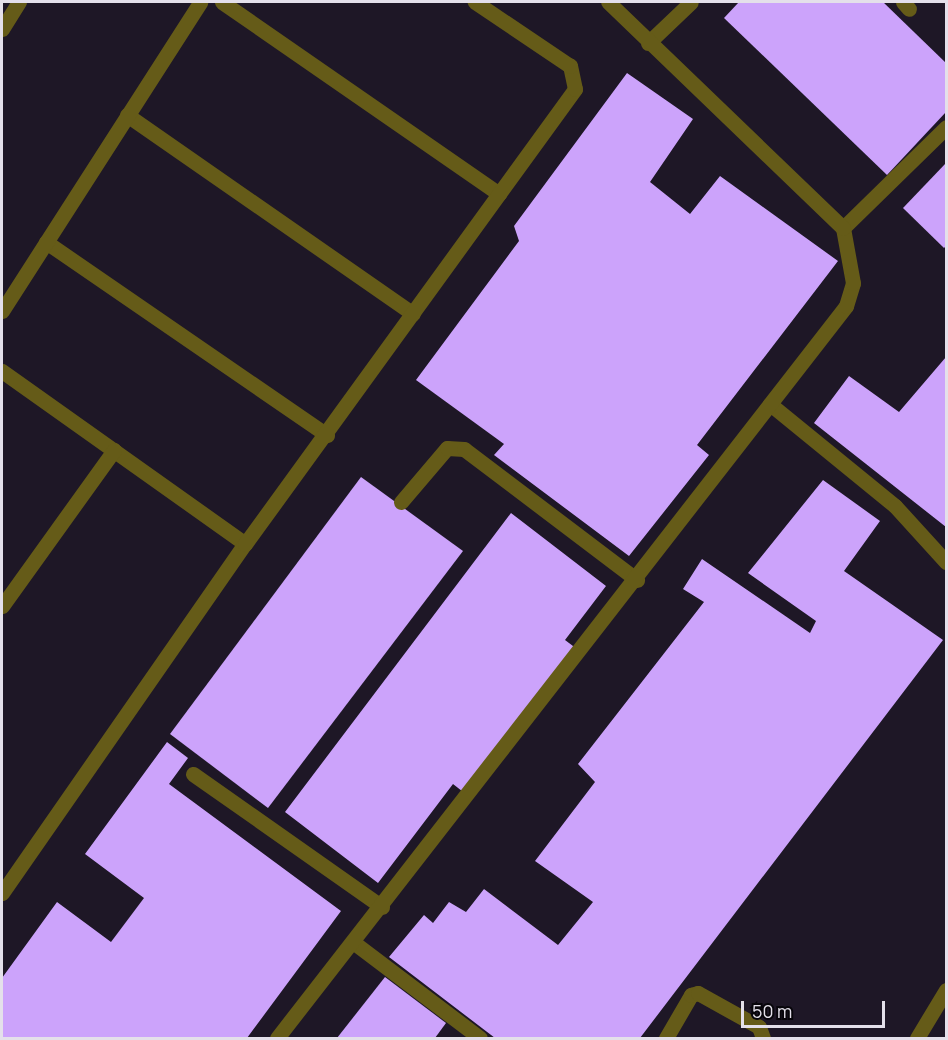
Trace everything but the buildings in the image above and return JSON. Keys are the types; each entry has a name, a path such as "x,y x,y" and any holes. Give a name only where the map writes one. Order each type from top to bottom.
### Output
{"street":[{"path":"2,29 19,2"},
{"path":"2,311 200,2"},
{"path":"222,2 499,194"},
{"path":"2,892 246,544 575,89 575,76 570,66 475,2"},
{"path":"277,1038 637,580 846,306 853,283 843,228 648,43 608,2"},
{"path":"648,43 691,2"},
{"path":"127,115 413,314"},
{"path":"843,228 946,127"},
{"path":"46,242 327,435"},
{"path":"2,371 246,544"},
{"path":"770,404 895,506 946,562"},
{"path":"401,502 447,448 464,449 637,580"},
{"path":"2,606 114,450"},
{"path":"193,774 382,907"},
{"path":"353,942 480,1038"},
{"path":"917,1038 946,990"},
{"path":"666,1038 691,995 699,993 759,1027 763,1038"}]}
